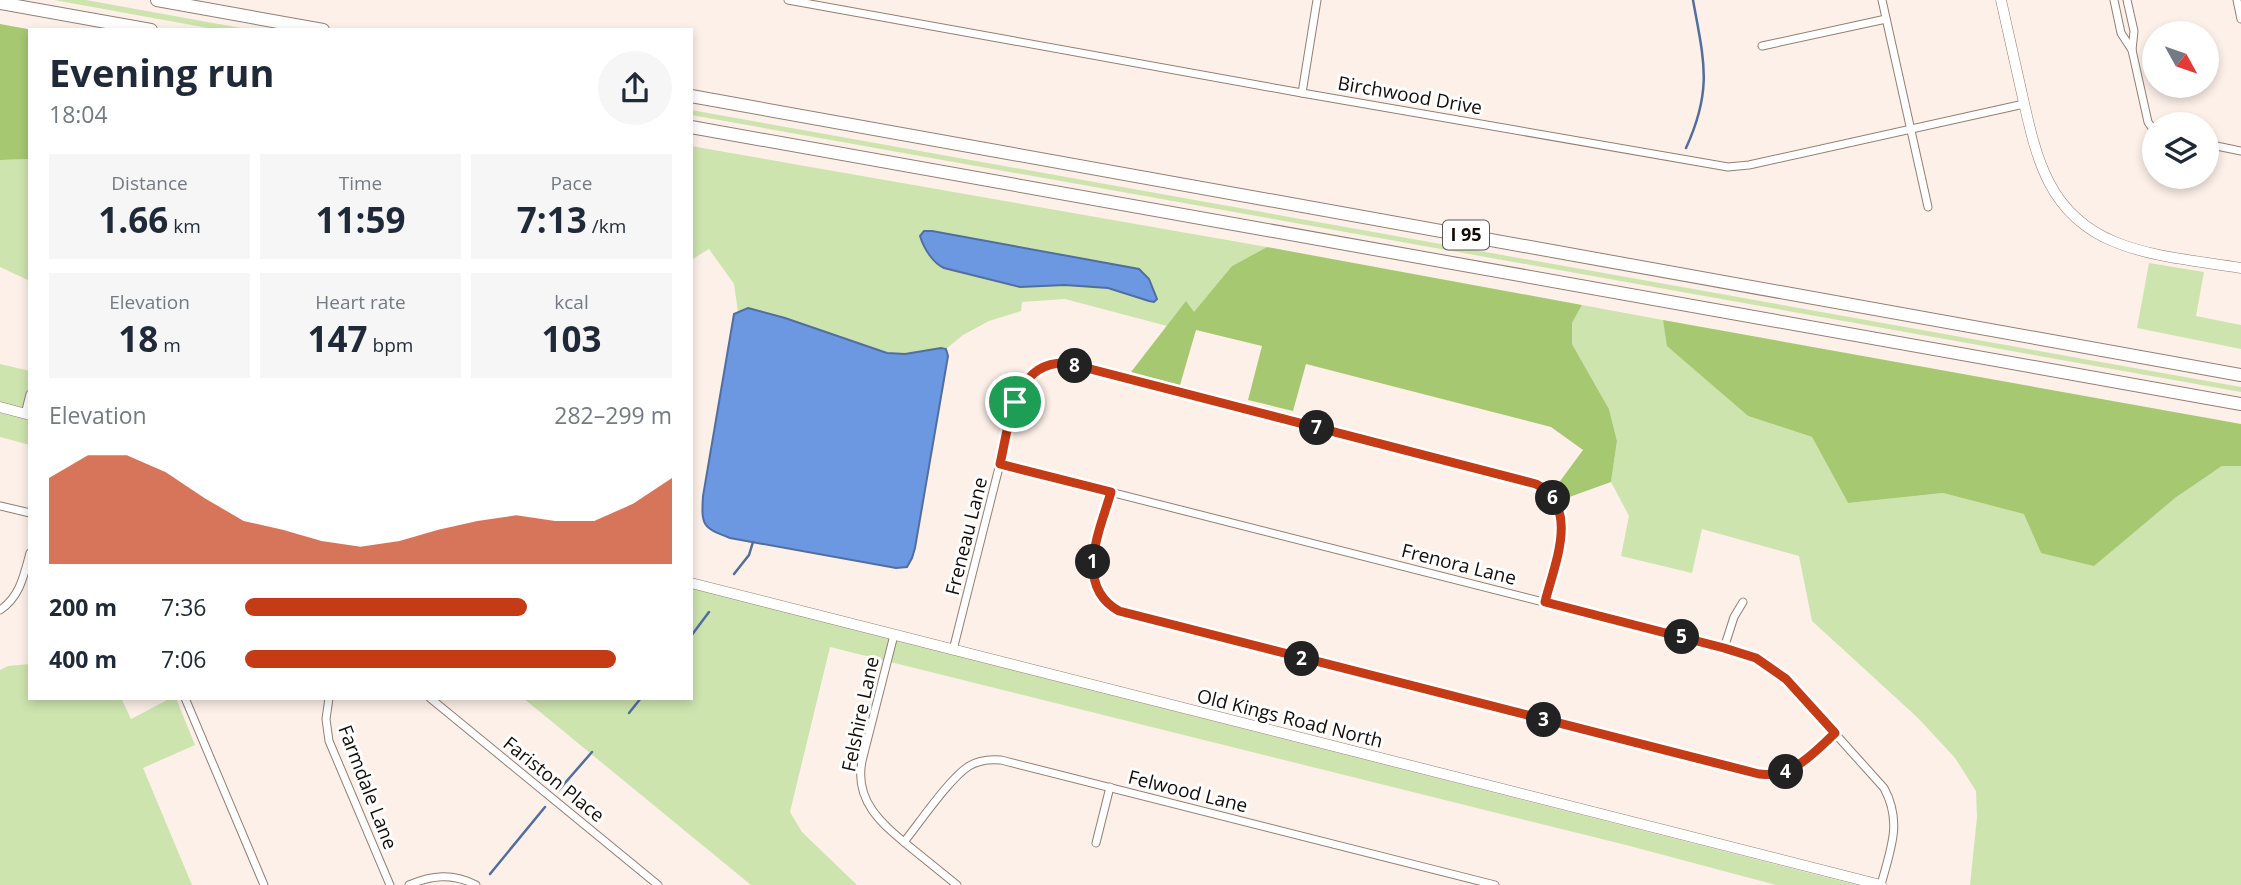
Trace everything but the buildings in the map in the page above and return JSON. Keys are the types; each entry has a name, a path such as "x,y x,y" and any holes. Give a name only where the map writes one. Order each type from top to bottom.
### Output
{"highway":[{"path":"157,0 312,28"},
{"path":"0,3 140,28"},
{"name":"I 95","path":"693,96 2241,374"},
{"name":"I 95","path":"693,127 2241,404"}],"street":[{"name":"Birchwood Drive","path":"788,0 1728,167 1749,165 2024,104"},
{"path":"1302,93 1317,0"},
{"path":"1882,0 1928,207"},
{"path":"2001,0 2035,151 2046,178 2062,202 2084,224 2108,239 2135,249 2241,268"},
{"path":"2114,0 2121,33 2132,50"},
{"path":"2127,0 2134,31 2132,50 2146,112"},
{"path":"2237,0 2241,19"},
{"path":"1762,46 1886,19"},
{"path":"2219,146 2241,150"},
{"name":"Freneau Lane","path":"953,650 1015,402 1023,384 1038,370 1061,363 1536,484 1546,490 1554,500 1562,517 1562,533 1545,602"},
{"path":"0,407 27,414"},
{"name":"Frenora Lane","path":"1000,464 1756,658 1781,675 1878,780 1890,800 1894,833 1881,885"},
{"path":"1111,492 1092,574 1105,601 1125,613 1759,774 1774,775 1789,770 1804,761 1835,733"},
{"path":"0,506 28,513"},
{"path":"0,610 18,591 28,559"},
{"name":"Old Kings Road North","path":"693,584 1411,768 1881,885"},
{"path":"1724,648 1734,617 1743,603"},
{"name":"Felshire Lane","path":"894,635 862,761 860,778 864,795 869,807 883,825 957,885"},
{"path":"186,700 264,885"},
{"name":"Farmdale Lane","path":"329,700 326,719 329,741 390,885"},
{"name":"Fariston Place","path":"432,700 658,885"},
{"name":"Felwood Lane","path":"904,842 967,767 995,759 1495,885"},
{"path":"1096,843 1110,787"},
{"path":"409,885 446,876 476,885"}],"green space":[{"path":"54,0 86,0 241,28 208,28"},
{"path":"0,24 28,29 28,159 0,160"},
{"path":"693,110 2241,387 2241,392 693,115"},
{"path":"693,146 1267,247 1232,266 1194,313 1186,302 1167,326 1065,299 1022,302 1021,311 989,321 963,335 946,349 900,355 748,308 738,312 734,284 709,249 693,259"},
{"path":"28,159 28,280 0,267 0,160"},
{"path":"1267,247 1582,305 1572,323 1572,344 1609,409 1617,441 1611,482 1561,500 1555,488 1583,450 1551,427 1306,364 1293,411 1248,400 1262,346 1196,330 1180,385 1131,372 1186,301 1194,312 1232,266"},
{"path":"2149,263 2204,272 2196,316 2241,325 2241,349 2137,328"},
{"path":"1582,305 1663,320 1668,346 1748,416 1812,437 1848,503 1943,493 2025,514 2041,553 2175,498 2222,466 2241,466 2241,885 1970,885 1977,817 1976,791 1955,758 1918,718 1812,621 1799,556 1702,529 1692,573 1621,556 1629,516 1611,482 1617,441 1609,409 1572,344 1572,323"},
{"path":"1663,320 2241,424 2241,466 2222,466 2175,498 2094,566 2041,553 2024,514 1943,493 1848,503 1812,437 1748,416 1667,346"},
{"path":"0,364 28,371 28,410 0,403"},
{"path":"0,413 28,420 28,444 0,437"},
{"path":"693,589 1857,885 1776,885 1626,845 830,647 790,812 802,832 857,885 751,885 525,700 693,700"},
{"path":"28,664 28,700 122,700 131,719 167,700 177,700 195,745 143,768 192,885 0,885 0,670 8,666"}],"water":[{"path":"924,231 1139,269 1149,279 1157,299 1154,302 1149,301 1108,288 1065,285 1020,287 944,268 926,251 920,236"},
{"path":"748,308 887,353 905,354 946,349 948,356 915,548 907,567 896,568 730,538 706,524 703,496 734,314"}],"waterway":[{"path":"1686,148 1700,109 1704,75 1693,0"},
{"path":"734,574 749,555 753,542"},
{"path":"693,633 709,612"},
{"path":"629,713 639,700"},
{"path":"558,791 592,752"},
{"path":"490,874 545,807"}],"route":[{"path":"1056,363 1067,363 1542,486 1554,500 1562,517 1562,533 1545,602 1756,658 1786,679 1835,733 1797,766 1781,774 1759,774 1122,612 1105,601 1092,574 1111,492 1000,464 1015,402 1023,384 1035,372 1056,363"}]}
